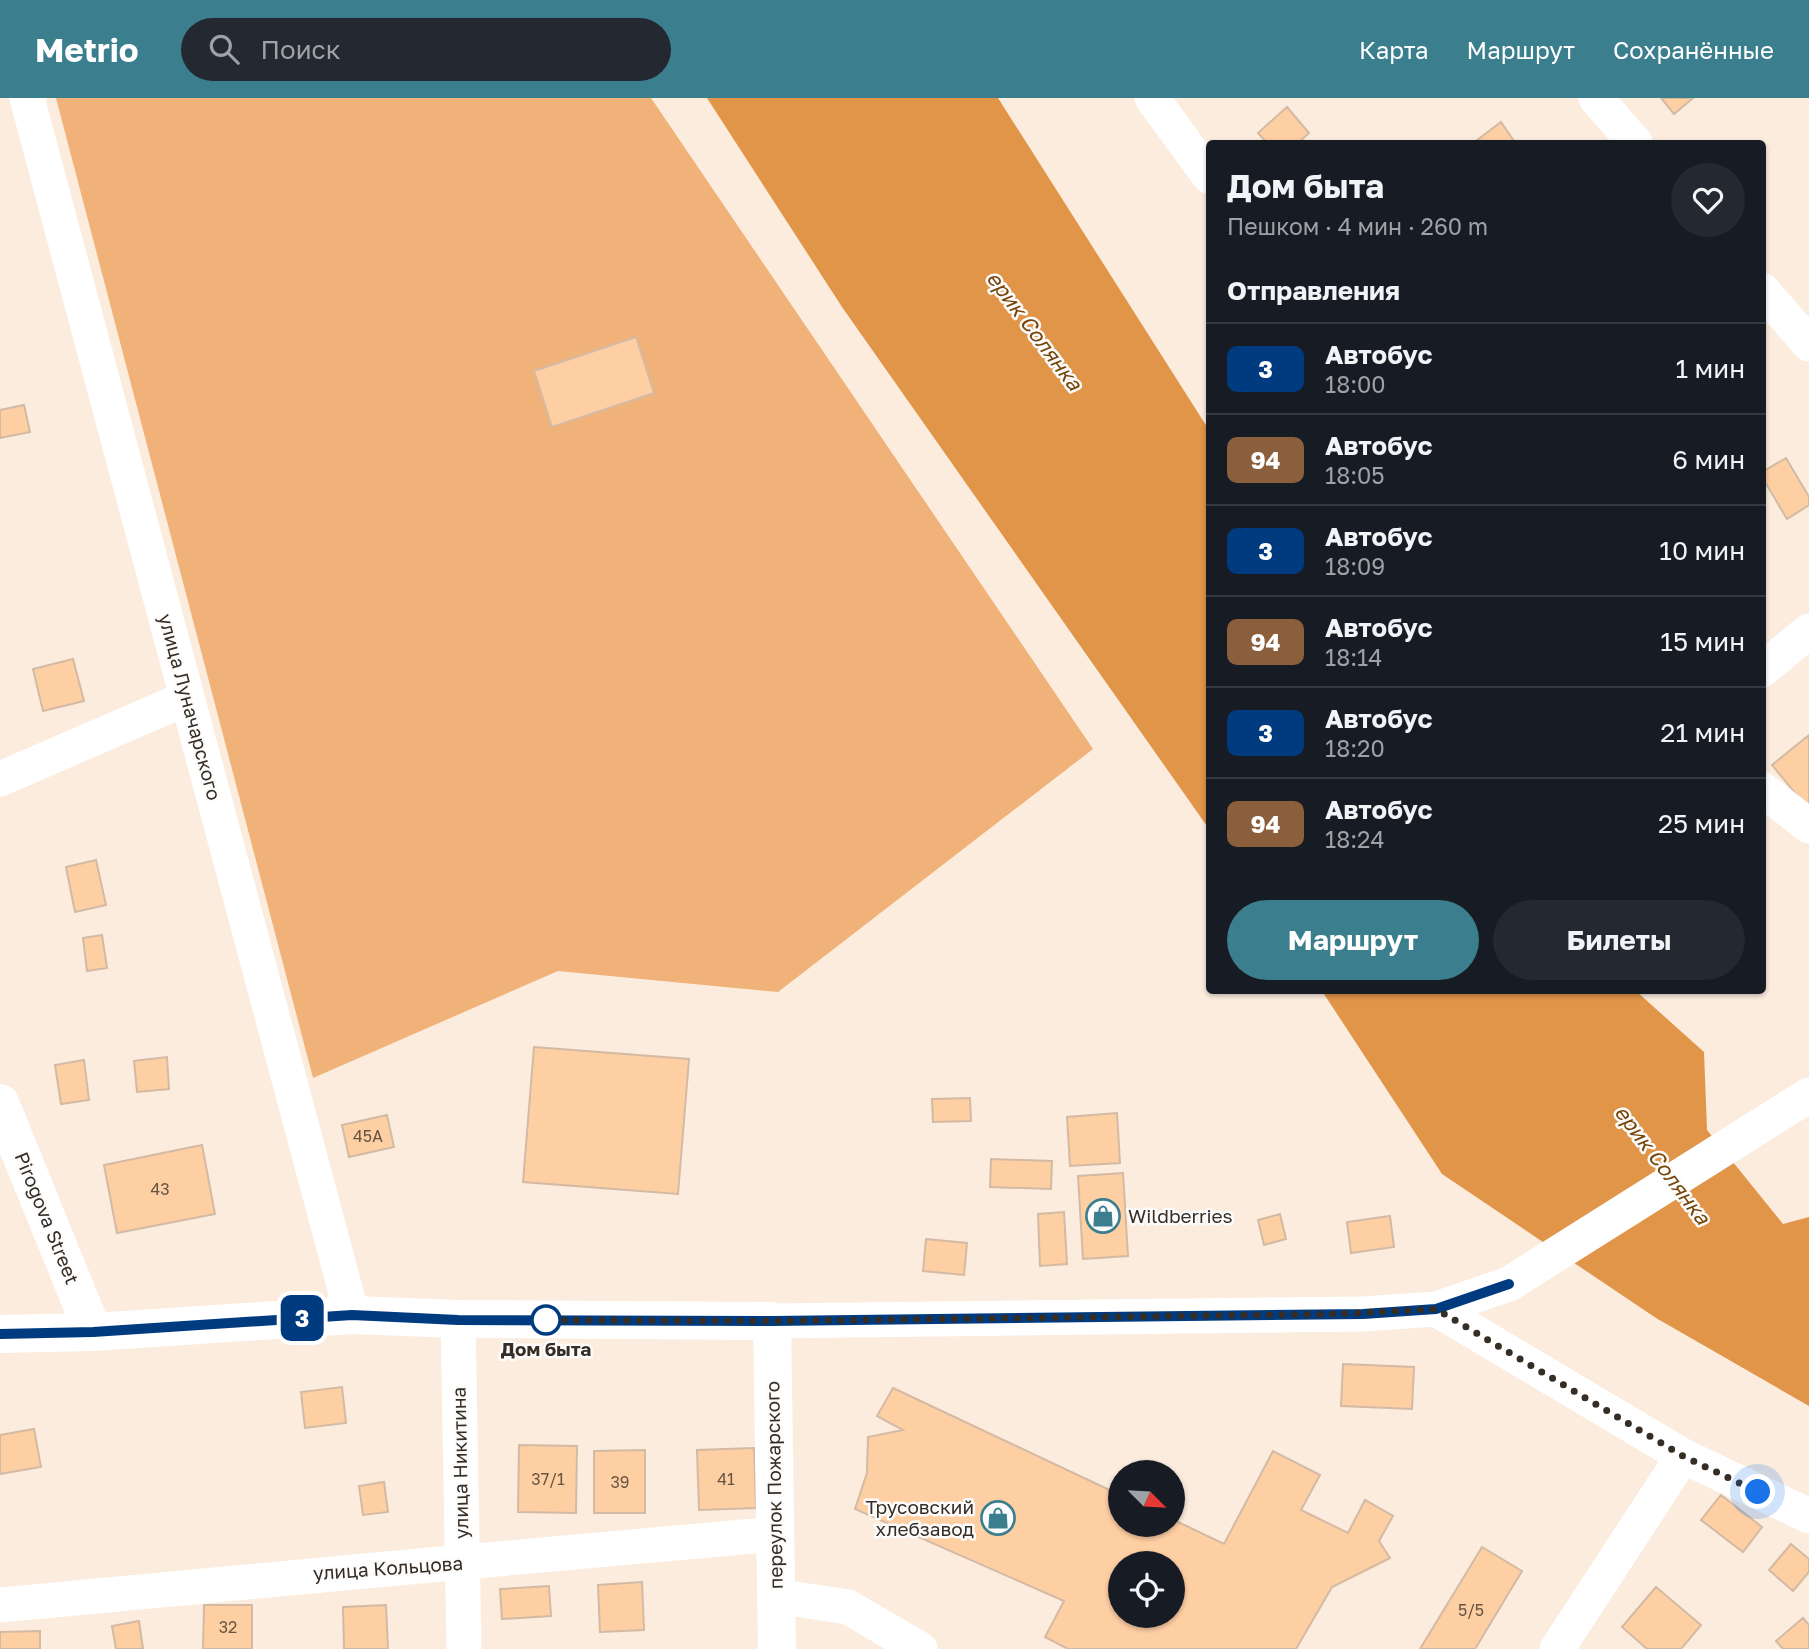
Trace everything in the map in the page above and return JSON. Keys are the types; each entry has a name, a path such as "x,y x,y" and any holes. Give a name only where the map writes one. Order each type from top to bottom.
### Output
{"main road":[{"name":"Pirogova Street","path":"0,1103 93,1332"},
{"path":"0,1334 93,1332 352,1315 458,1320 772,1321"},
{"name":"переулок Пожарского","path":"772,1321 777,1649"}],"street":[{"path":"1152,98 1206,172"},
{"path":"1596,98 1633,140"},
{"name":"улица Луначарского","path":"18,104 187,698 352,1315"},
{"path":"1766,295 1809,344"},
{"path":"1766,667 1809,631"},
{"path":"0,779 187,698"},
{"path":"1766,792 1809,826"},
{"path":"772,1321 1363,1314 1436,1309 1509,1284 1809,1095"},
{"path":"1436,1309 1683,1456 1809,1516"},
{"name":"улица Никитина","path":"458,1320 464,1649"},
{"path":"1557,1649 1683,1456"},
{"name":"улица Кольцова","path":"0,1605 372,1568 462,1563 776,1534"},
{"path":"775,1596 848,1606 920,1649"}],"shaded area":[{"path":"56,98 651,98 1093,749 778,992 558,971 313,1078"}],"water":[{"name":"ерик Солянка","path":"707,98 998,98 1206,425 1206,825 842,307"},
{"name":"ерик Солянка","path":"1324,994 1639,994 1704,1052 1707,1130 1783,1224 1809,1217 1809,1406 1656,1318 1442,1174"}],"building":[{"path":"1661,98 1693,98 1674,114"},
{"path":"1287,107 1309,133 1301,140 1264,140 1258,133"},
{"path":"1501,122 1513,140 1477,140"},
{"path":"636,337 654,393 552,427 534,371"},
{"path":"24,405 30,432 0,438 0,410"},
{"path":"1786,458 1809,497 1809,505 1787,519 1766,484 1766,470"},
{"path":"73,659 84,701 43,711 33,669"},
{"path":"1809,735 1809,810 1772,765"},
{"path":"96,860 106,905 75,912 66,867"},
{"path":"102,935 107,968 87,971 83,938"},
{"path":"534,1047 689,1059 678,1194 523,1182"},
{"path":"167,1057 169,1089 137,1092 134,1061"},
{"path":"84,1060 89,1100 61,1104 55,1065"},
{"path":"970,1098 971,1121 933,1122 932,1099"},
{"path":"1117,1113 1120,1163 1070,1166 1067,1117"},
{"path":"387,1115 394,1147 349,1157 342,1125"},
{"path":"202,1145 215,1214 117,1233 104,1165"},
{"path":"991,1159 1052,1161 1051,1189 990,1187"},
{"name":"Wildberries","path":"1123,1173 1128,1256 1083,1259 1078,1176"},
{"path":"1064,1212 1067,1264 1040,1266 1038,1214"},
{"path":"1280,1214 1286,1239 1264,1245 1258,1220"},
{"path":"1390,1216 1394,1247 1351,1253 1347,1222"},
{"path":"926,1239 967,1243 964,1275 923,1271"},
{"path":"1343,1364 1414,1367 1412,1409 1341,1406"},
{"path":"342,1387 346,1423 305,1428 301,1392"},
{"name":"Трусовский хлебзавод","path":"893,1388 1108,1489 1108,1537 1185,1537 1185,1525 1224,1544 1273,1451 1320,1475 1301,1510 1348,1533 1365,1500 1393,1516 1379,1541 1390,1558 1332,1587 1296,1649 1068,1649 1045,1637 1064,1601 855,1509 867,1473 868,1437 903,1430 877,1416"},
{"path":"34,1429 41,1467 0,1474 0,1435"},
{"path":"519,1445 577,1446 576,1513 518,1512"},
{"path":"754,1448 756,1508 699,1510 697,1450"},
{"path":"645,1450 645,1513 594,1513 594,1451"},
{"path":"384,1482 388,1512 363,1515 359,1486"},
{"path":"1721,1495 1762,1527 1743,1552 1701,1520"},
{"path":"1791,1544 1809,1559 1809,1572 1793,1591 1769,1570"},
{"path":"1482,1547 1522,1571 1475,1649 1420,1649"},
{"path":"642,1582 644,1630 600,1632 598,1585"},
{"path":"549,1586 551,1616 502,1619 500,1589"},
{"path":"1656,1587 1701,1625 1681,1649 1647,1649 1622,1627"},
{"path":"204,1605 252,1605 252,1649 203,1649"},
{"path":"386,1605 388,1649 344,1649 343,1607"},
{"path":"1803,1618 1809,1625 1809,1649 1783,1649 1776,1641"},
{"path":"139,1621 143,1649 116,1649 112,1626"},
{"path":"40,1631 40,1649 0,1649 0,1632"}],"bus line":[{"name":"3","path":"0,1334 93,1332 352,1315 458,1320 772,1321 1363,1314 1436,1309 1509,1284"}],"place":[{"name":"Wildberries","path":"1103,1216"},
{"name":"Дом быта","path":"546,1320"},
{"name":"Трусовский хлебзавод","path":"998,1518"}],"route":[{"path":"546,1320 536,1320 772,1321 1363,1314 1436,1309 1683,1456 1758,1492"}]}
